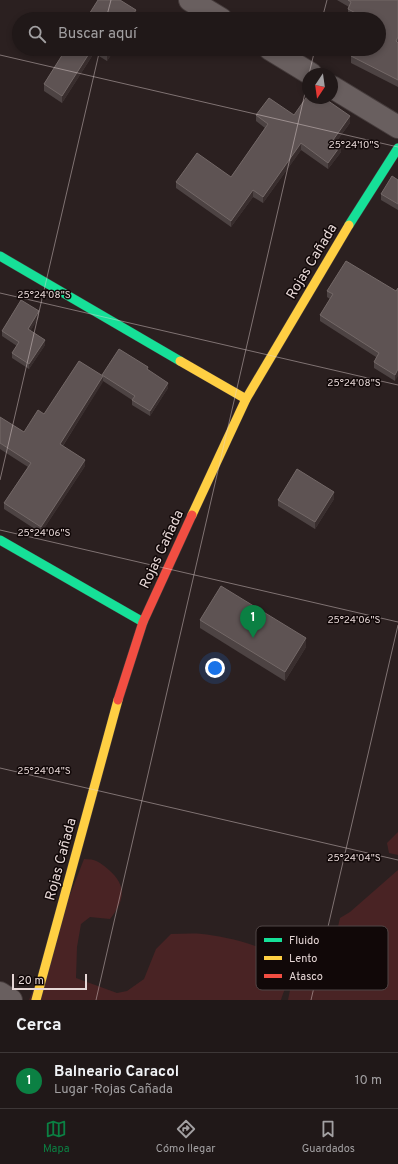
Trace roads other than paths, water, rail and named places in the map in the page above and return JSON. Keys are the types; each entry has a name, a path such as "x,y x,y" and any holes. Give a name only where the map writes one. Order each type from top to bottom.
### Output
{"main road":[{"name":"Rojas Cañada","path":"36,1000 115,708 143,622 246,399 334,249 398,148"},
{"path":"0,256 246,399"},
{"path":"0,540 143,622"}],"street":[{"path":"190,0 210,12"},
{"path":"282,56 302,68"},
{"path":"338,90 398,127"},
{"path":"0,993 11,1000"}],"place":[{"name":"Balneario Caracol","path":"253,638"}]}
